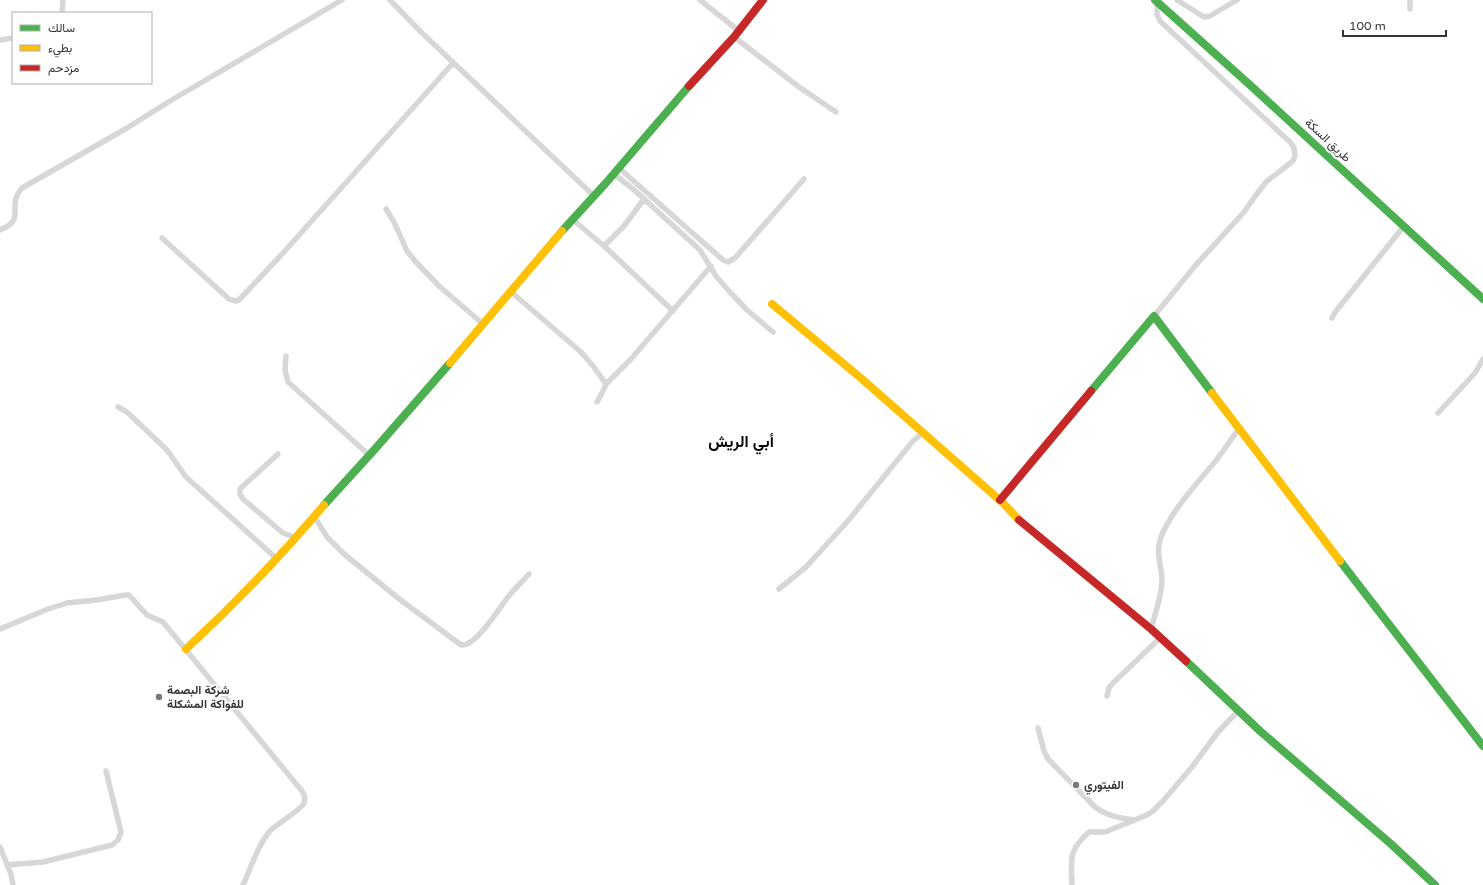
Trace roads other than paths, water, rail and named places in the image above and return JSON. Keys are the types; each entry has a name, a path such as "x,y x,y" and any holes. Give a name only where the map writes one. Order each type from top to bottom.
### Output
{"street":[{"path":"62,12 63,0"},
{"path":"0,230 11,225 14,221 15,200 17,194 22,188 120,132 342,0"},
{"path":"390,0 453,63 594,196"},
{"path":"700,0 736,34 799,87 836,112"},
{"path":"186,649 217,621 296,538 483,324 572,219 594,196 736,34 763,0"},
{"path":"1177,0 1204,17 1210,16 1236,0"},
{"path":"1410,0 1410,9"},
{"path":"1000,500 1195,266 1244,212 1266,182 1293,161 1295,156 1294,148 1291,143 1160,21 1157,14 1156,1"},
{"name":"طريق السكة","path":"1156,1 1250,85 1483,299"},
{"path":"0,40 12,38"},
{"path":"162,238 228,299 235,302 239,300 453,63"},
{"path":"616,171 723,260 728,262 735,258 804,179"},
{"path":"616,171 644,199 700,250 729,291 747,310 773,332"},
{"path":"604,246 624,226 644,199"},
{"path":"386,209 394,222 407,251 415,261 439,286 483,324"},
{"path":"572,219 604,246 673,310"},
{"path":"1332,318 1404,226"},
{"path":"596,402 606,384 631,360 711,266"},
{"path":"510,291 581,352 606,384"},
{"path":"772,304 862,379 1000,500 1020,521 1151,629 1260,730 1391,844 1434,885"},
{"path":"1154,316 1483,746"},
{"path":"286,356 285,370 288,382 369,455"},
{"path":"1438,414 1475,373 1483,359"},
{"path":"118,407 123,409 167,450 186,477 276,558"},
{"path":"1151,629 1161,588 1159,561 1160,538 1167,524 1186,497 1239,429"},
{"path":"779,589 806,567 847,522 913,441 922,433"},
{"path":"278,454 240,489 240,494 243,499 283,534 296,538"},
{"path":"314,516 327,536 344,554 398,598 461,645 474,640 491,620 508,596 529,574"},
{"path":"0,629 48,609 67,603 126,595 129,595 147,614 163,622 302,791 304,797 305,801 302,806 269,832 243,885"},
{"path":"1107,696 1109,688 1113,683 1160,638"},
{"path":"1072,885 1072,854 1082,839 1089,832 1105,832 1147,815 1163,801 1192,767 1218,732 1239,710"},
{"path":"1038,728 1048,759 1095,808 1103,813 1115,817 1134,820"},
{"path":"7,865 43,862 116,843 121,832 106,771"},
{"path":"0,847 13,885"}],"place":[{"name":"شركة البصمة للفواكة المشكلة","path":"159,697"},
{"name":"الفيتوري","path":"1076,785"}],"district":[{"name":"أبي الريش","path":"741,442"}]}
